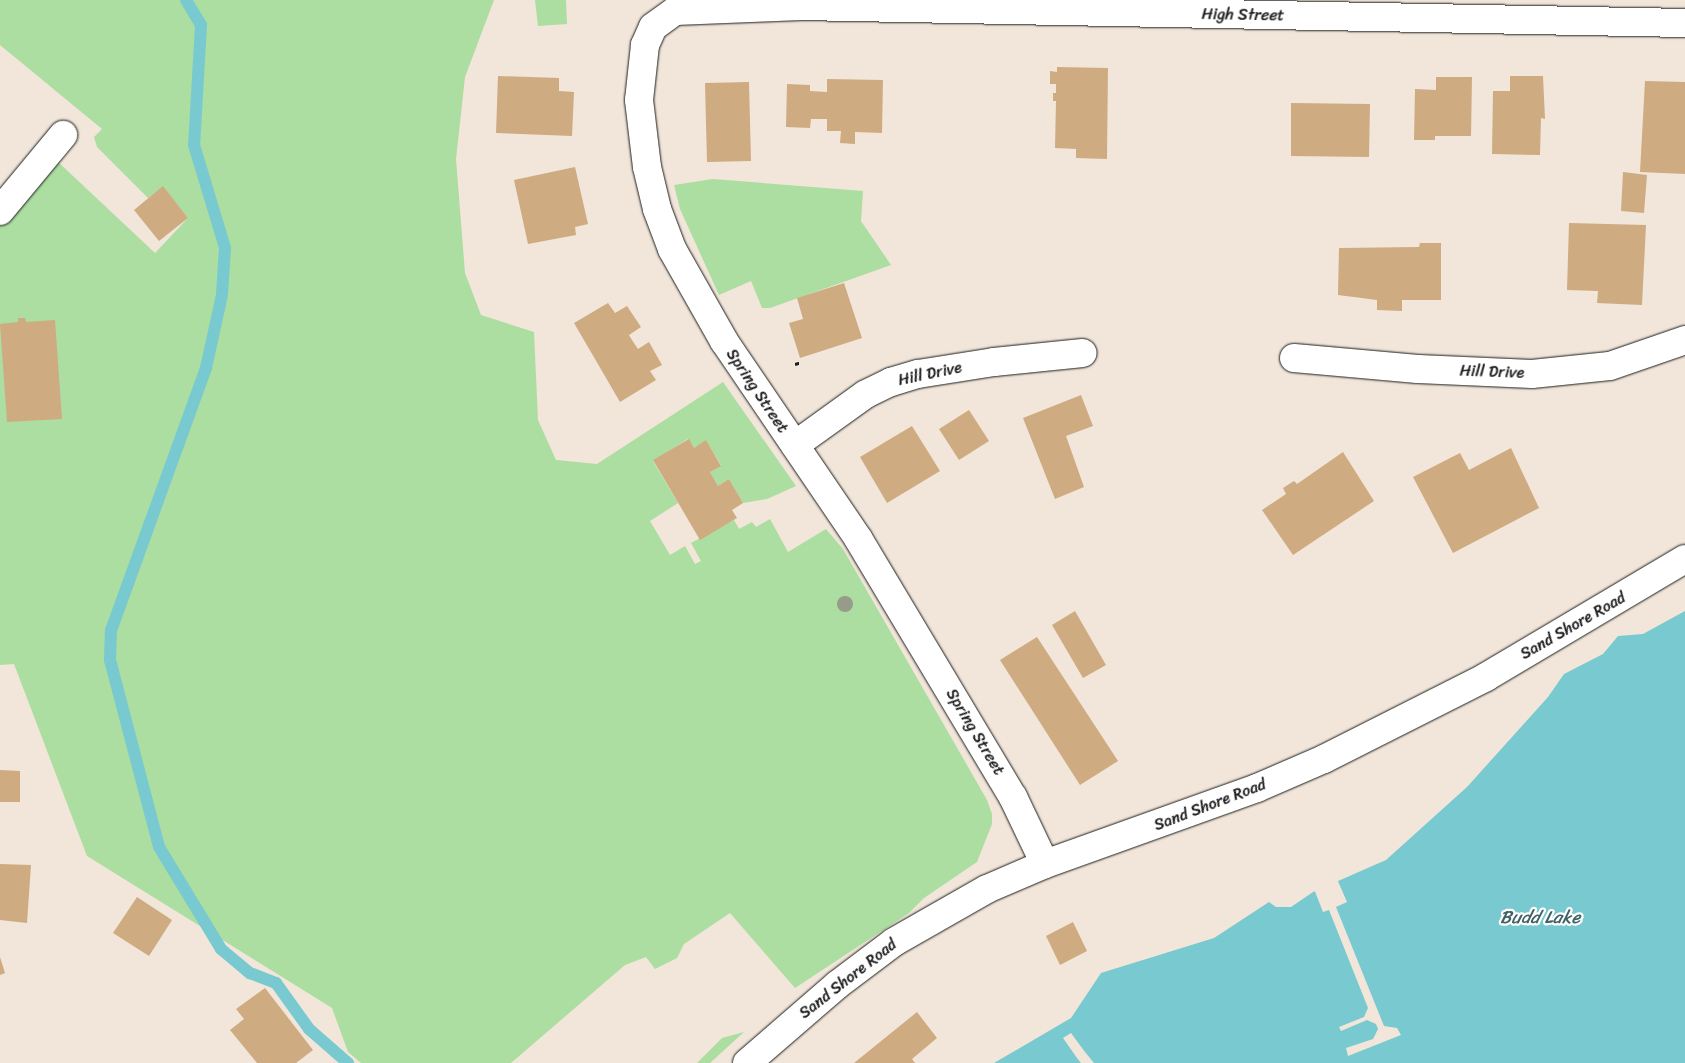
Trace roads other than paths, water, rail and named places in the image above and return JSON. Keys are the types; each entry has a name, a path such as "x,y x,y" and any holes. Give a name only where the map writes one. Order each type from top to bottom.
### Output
{"street":[{"name":"High Street","path":"801,3 1685,23"},
{"name":"Spring Street","path":"801,3 683,9 669,13 647,38 639,100 647,167 672,249 748,382 795,445 859,540 1013,797 1045,864"},
{"path":"0,211 63,135"},
{"name":"Hill Drive","path":"1294,358 1418,369 1532,374 1610,366 1685,340"},
{"name":"Hill Drive","path":"795,445 866,394 891,382 918,374 994,362 1083,353"},
{"name":"Sand Shore Road","path":"747,1063 837,985 894,942 987,889 1045,864 1189,814 1324,759 1486,677 1685,559"}],"water":[{"name":"Budd Lake","path":"1685,611 1685,1063 994,1063 1071,1018 1101,973 1214,938 1269,902 1276,907 1291,907 1313,892 1386,860 1467,787 1548,697 1564,674 1603,654 1618,636 1643,634"}],"waterway":[{"path":"186,0 201,25 194,145 225,248 222,295 206,368 111,630 110,660 159,847 221,949 250,973 276,983 309,1029 348,1063"}]}
